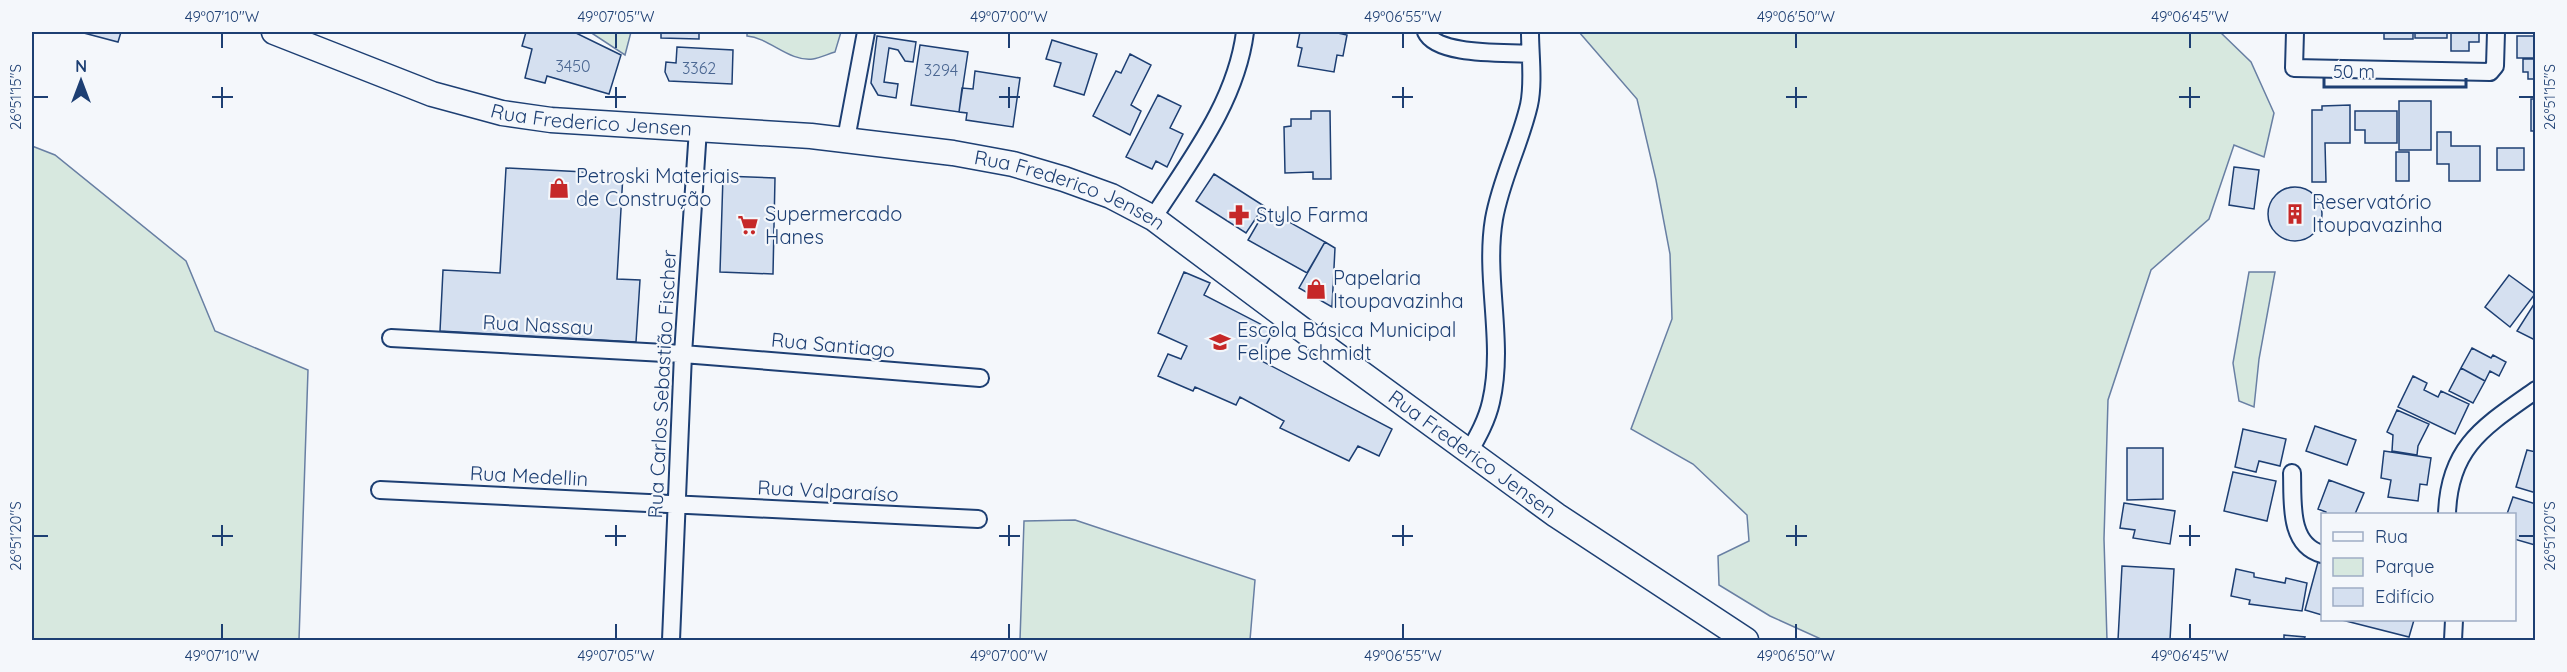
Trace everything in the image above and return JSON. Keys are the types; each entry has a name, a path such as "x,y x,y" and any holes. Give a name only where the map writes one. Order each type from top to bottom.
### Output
{"main road":[{"name":"Rua Frederico Jensen","path":"274,32 432,94 502,113 551,120 846,140 953,153 1013,164 1111,196 1153,218 1556,515 1746,640"}],"street":[{"path":"846,140 866,32"},
{"path":"1153,218 1212,126 1232,88 1241,58 1245,32"},
{"path":"1426,32 1436,43 1452,48 1530,54"},
{"path":"1469,452 1484,426 1492,400 1495,358 1491,253 1494,220 1502,182 1517,146 1529,102 1530,32"},
{"path":"2295,32 2294,68 2490,72 2495,66 2496,32"},
{"name":"Rua Carlos Sebastião Fischer","path":"671,640 675,504 698,129"},
{"name":"Rua Nassau","path":"391,338 683,354"},
{"name":"Rua Santiago","path":"683,354 980,378"},
{"path":"2447,513 2448,489 2460,457 2474,437 2535,390"},
{"path":"2292,473 2295,525 2302,541 2321,553"},
{"name":"Rua Medellin","path":"380,490 675,504"},
{"name":"Rua Valparaíso","path":"675,504 978,519"},
{"path":"2453,640 2454,621"}],"green space":[{"path":"590,32 631,32 625,55"},
{"path":"747,32 841,32 835,52 818,58 804,59 747,36"},
{"path":"1579,32 2220,32 2251,62 2274,113 2264,157 2234,145 2209,219 2151,270 2108,400 2104,539 2107,640 1823,640 1770,616 1719,585 1718,556 1749,541 1747,515 1693,464 1631,429 1672,319 1670,254 1637,99"},
{"path":"32,146 55,155 186,261 215,331 308,370 299,640 32,640"},
{"path":"2249,272 2275,272 2259,359 2254,407 2239,401 2233,363"},
{"path":"1075,520 1255,580 1250,640 1020,640 1024,521"}],"building":[{"path":"80,32 121,32 118,42"},
{"path":"526,32 574,32 621,55 609,94 547,76 545,83 525,78 532,49 522,46"},
{"path":"661,32 699,32 699,39 661,38"},
{"path":"1300,32 1333,32 1347,35 1343,56 1337,55 1334,72 1298,66 1302,48 1297,47"},
{"path":"2384,32 2413,32 2413,39 2384,39"},
{"path":"2415,32 2447,32 2447,38 2415,38"},
{"path":"2451,32 2479,32 2479,42 2469,42 2469,51 2451,51"},
{"path":"2536,32 2536,58 2517,58 2517,36 2535,36"},
{"path":"877,36 916,42 913,62 905,61 898,50 889,48 884,82 898,84 896,98 878,95 871,83"},
{"path":"1052,40 1097,54 1084,95 1054,86 1061,63 1046,59"},
{"path":"920,45 968,52 959,112 911,105"},
{"path":"677,47 733,50 732,84 669,81 665,72 666,62 676,63"},
{"path":"1130,54 1151,65 1131,105 1141,111 1130,135 1093,116 1116,71 1121,73"},
{"path":"2523,59 2536,59 2536,79 2528,79 2528,72 2523,72"},
{"path":"975,71 1020,78 1013,127 966,120 967,113 959,112 962,88 973,89"},
{"path":"1158,95 1181,106 1170,128 1183,134 1167,167 1156,161 1152,169 1126,157"},
{"path":"2531,99 2536,99 2536,131 2531,131"},
{"path":"2399,101 2431,101 2431,150 2399,150"},
{"path":"2350,105 2350,143 2325,143 2326,182 2312,182 2312,110 2322,110 2322,106"},
{"path":"1311,111 1330,111 1331,179 1313,179 1313,172 1285,173 1284,127 1291,126 1291,119 1311,119"},
{"path":"2355,111 2397,111 2397,143 2365,143 2365,130 2355,130"},
{"path":"2437,132 2451,132 2451,146 2480,146 2480,181 2449,181 2449,164 2437,164"},
{"path":"2497,148 2524,148 2524,170 2497,170"},
{"path":"2396,152 2409,152 2409,181 2396,181"},
{"path":"2234,167 2259,170 2254,209 2229,205"},
{"path":"506,168 623,174 617,279 640,280 636,342 440,331 443,270 500,273"},
{"path":"1214,174 1264,206 1246,233 1196,201"},
{"name":"Supermercado Hanes","path":"723,176 775,178 773,274 720,272"},
{"name":"Reservatório Itoupavazinha","path":"2295,187 2305,189 2314,195 2320,204 2322,214 2320,224 2314,233 2305,239 2295,241 2285,239 2276,233 2270,224 2268,214 2270,204 2276,195 2285,189"},
{"path":"1266,209 1325,242 1307,273 1248,240"},
{"path":"1325,242 1335,248 1332,307 1299,288"},
{"name":"Escola Básica Municipal Felipe Schmidt","path":"1184,272 1210,283 1204,295 1274,331 1258,359 1392,429 1379,456 1358,446 1349,461 1280,428 1284,421 1240,397 1236,405 1195,387 1193,391 1158,376 1168,354 1181,359 1187,346 1158,333"},
{"path":"2509,275 2535,294 2510,327 2485,307"},
{"path":"2536,301 2536,338 2535,340 2517,331"},
{"path":"2472,348 2491,358 2493,355 2506,362 2499,376 2490,371 2485,381 2461,368"},
{"path":"2461,368 2485,381 2473,403 2449,391"},
{"path":"2413,376 2427,383 2424,390 2438,397 2441,391 2469,404 2455,434 2398,407"},
{"path":"2397,410 2429,424 2418,446 2417,455 2392,451 2393,435 2387,432"},
{"path":"2315,426 2356,440 2347,465 2306,451"},
{"path":"2243,429 2286,439 2280,466 2259,461 2256,472 2235,467"},
{"path":"2127,448 2163,448 2163,499 2127,500"},
{"path":"2527,450 2536,452 2536,493 2516,487"},
{"path":"2384,451 2431,458 2427,485 2420,484 2418,501 2388,497 2391,480 2381,478"},
{"path":"2233,472 2276,481 2267,521 2224,511"},
{"path":"2329,480 2364,493 2355,513 2326,513 2318,509"},
{"path":"2513,497 2536,504 2535,545 2516,540 2516,513 2507,513"},
{"path":"2124,503 2175,511 2170,544 2133,538 2135,530 2120,528"},
{"path":"2318,562 2321,563 2321,615 2305,610"},
{"path":"2122,566 2174,569 2170,640 2118,640"},
{"path":"2236,569 2254,573 2254,577 2285,583 2286,578 2307,583 2302,611 2249,604 2250,600 2231,596"},
{"path":"2346,621 2414,621 2409,637"},
{"path":"2284,635 2305,637 2304,640 2284,640"}],"place":[{"name":"Petroski Materiais de Construção","path":"559,188"},
{"name":"Reservatório Itoupavazinha","path":"2295,214"},
{"name":"Stylo Farma","path":"1239,215"},
{"name":"Supermercado Hanes","path":"748,225"},
{"name":"Papelaria Itoupavazinha","path":"1316,289"},
{"name":"Escola Básica Municipal Felipe Schmidt","path":"1220,342"}]}
